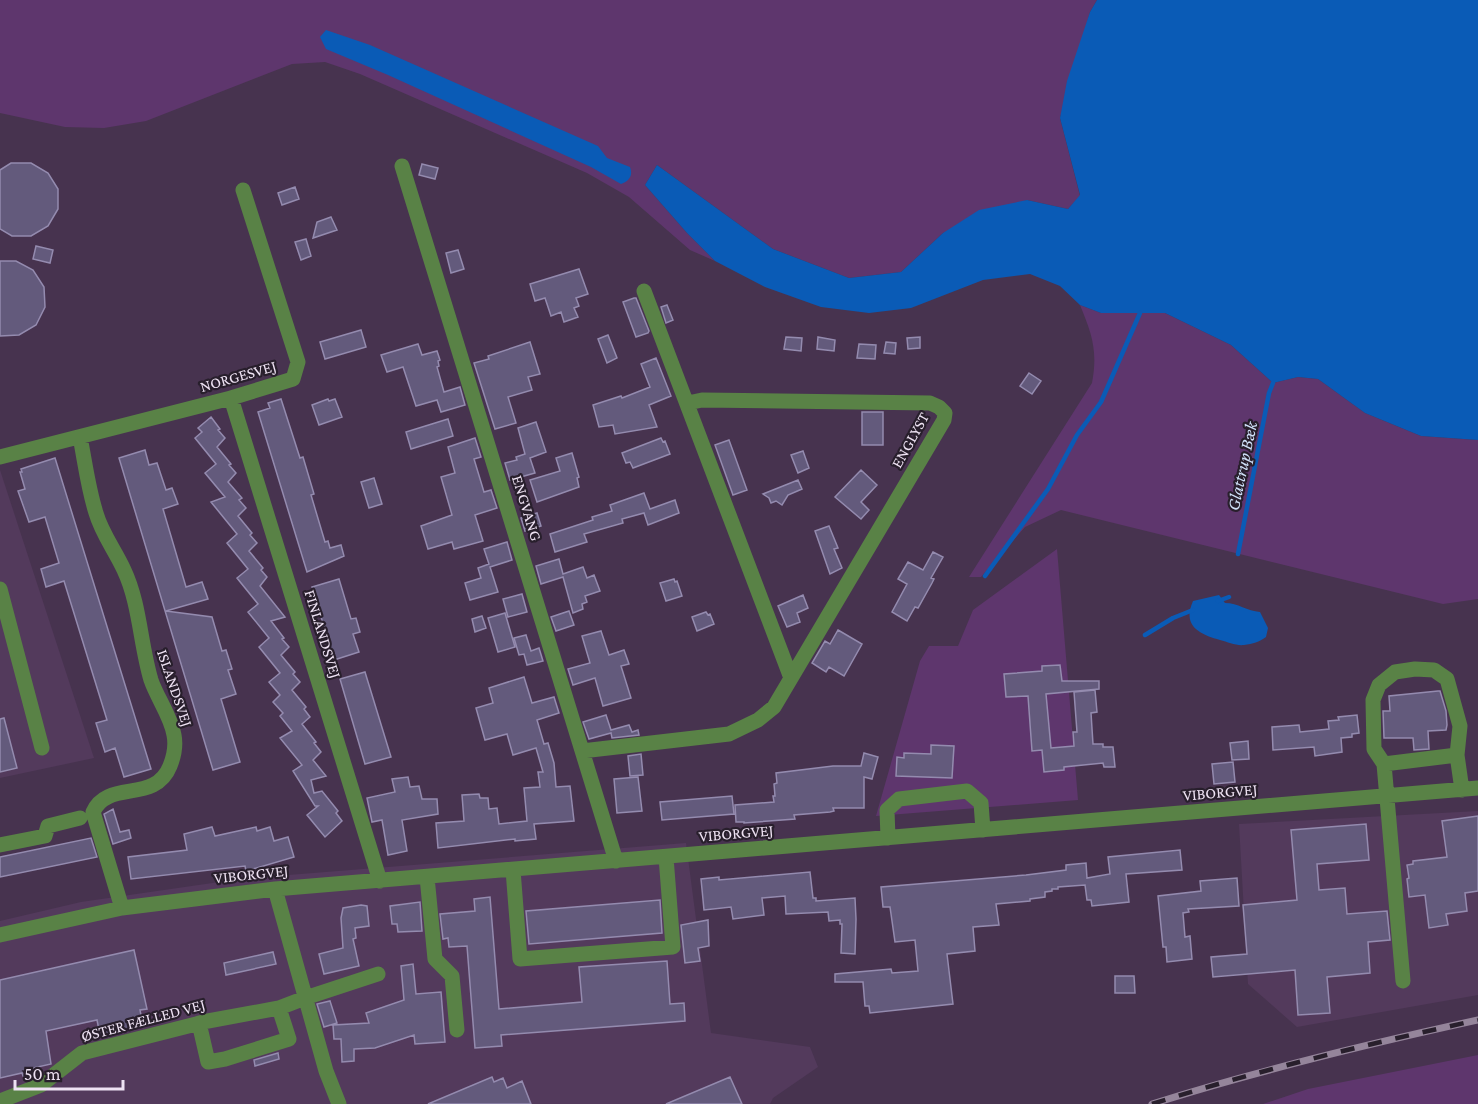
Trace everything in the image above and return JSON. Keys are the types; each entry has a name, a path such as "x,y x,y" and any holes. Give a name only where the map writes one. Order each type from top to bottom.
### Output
{"street":[{"name":"ENGVANG","path":"402,166 616,861"},
{"name":"NORGESVEJ","path":"0,458 231,398 293,379 298,362 243,190"},
{"path":"644,291 791,678"},
{"name":"FINLANDSVEJ","path":"231,398 380,881"},
{"name":"ENGLYST","path":"582,751 729,734 758,720 774,707 944,420 945,413 930,403 702,400 688,403"},
{"name":"ISLANDSVEJ","path":"80,437 95,511 106,539 124,569 135,599 142,645 152,681 174,733 174,751 169,768 161,778 146,789 106,796 97,803 93,812 122,908"},
{"path":"0,588 42,748"},
{"path":"1403,981 1388,796 1384,764 1374,748 1373,700 1379,685 1395,672 1415,669 1434,670 1447,679 1460,726 1457,755 1462,790"},
{"path":"1384,764 1457,755"},
{"name":"VIBORGVEJ","path":"0,935 122,908 275,889 1478,788"},
{"path":"888,838 887,810 899,799 968,791 981,803 983,830"},
{"path":"0,845 45,836 48,826 80,818"},
{"path":"513,870 520,959 673,947 666,857"},
{"path":"427,877 435,959 452,976 457,1030"},
{"path":"275,889 326,1071 339,1104"},
{"name":"ØSTER FÆLLED VEJ","path":"0,1101 41,1085 82,1053 199,1023 279,1008 378,974"},
{"path":"199,1023 208,1062 225,1059 289,1039 279,1008"}],"shaded area":[{"path":"0,0 1097,0 1090,12 1060,118 1080,196 1068,209 1027,200 943,233 901,272 849,278 773,249 657,165 645,185 715,261 690,250 629,197 587,173 360,74 325,62 292,64 146,121 104,128 65,127 0,113"},
{"path":"1080,305 1101,313 1165,313 1231,345 1273,383 1298,377 1318,379 1365,413 1421,436 1478,440 1478,599 1443,604 1061,510 1025,527 981,577 969,577 1092,383 1093,343"},
{"path":"0,470 94,758 0,778"},
{"path":"1057,549 1078,800 876,816 920,661 929,646 958,646 973,610"},
{"path":"1478,811 1478,995 1297,1027 1248,984 1239,824"},
{"path":"686,843 711,1033 810,1047 818,1067 773,1098 770,1104 0,1104 0,921 81,902 240,879"},
{"path":"1478,1055 1478,1104 1263,1104 1308,1089"}],"water":[{"path":"1097,0 1478,0 1478,440 1421,436 1365,413 1318,379 1298,377 1273,383 1231,345 1165,313 1101,313 1080,305 1060,286 1030,274 983,280 911,308 869,313 821,307 765,287 715,261 645,185 657,165 773,249 849,278 901,272 943,233 979,210 1027,200 1068,209 1080,195 1060,118 1067,81 1090,12"},
{"path":"326,30 370,45 598,146 607,158 630,167 630,177 621,184 591,167 326,49 320,37"},
{"path":"1219,595 1225,603 1260,612 1268,628 1266,637 1253,643 1238,645 1205,635 1194,628 1190,617 1193,601"}],"building":[{"path":"11,163 31,163 48,173 58,189 58,209 48,226 31,236 12,236 0,229 0,170"},
{"path":"422,164 438,168 435,179 419,175"},
{"path":"295,187 299,199 282,205 278,193"},
{"path":"331,217 337,230 313,238 317,222"},
{"path":"306,239 311,256 301,260 295,242"},
{"path":"36,246 53,250 50,263 33,259"},
{"path":"458,250 464,269 451,273 446,253"},
{"path":"0,261 16,261 33,270 44,287 45,307 36,325 19,335 0,336"},
{"path":"579,269 588,294 576,298 579,306 574,308 578,317 564,322 561,312 551,316 545,298 535,301 530,284"},
{"path":"636,298 649,331 636,337 623,302"},
{"path":"667,305 673,320 666,323 661,307"},
{"path":"361,330 366,347 325,359 320,342"},
{"path":"608,335 617,358 607,363 598,339"},
{"path":"786,337 802,338 801,351 784,349"},
{"path":"818,337 835,340 834,351 817,349"},
{"path":"920,337 920,348 908,349 907,338"},
{"path":"530,342 540,374 528,377 532,390 508,397 516,423 495,429 474,363"},
{"path":"886,342 896,343 895,354 884,353"},
{"path":"418,344 422,355 437,351 440,360 437,367 444,392 460,387 465,405 441,412 437,400 416,406 403,367 387,372 381,355"},
{"path":"859,344 876,345 875,359 857,358"},
{"path":"656,358 671,396 649,405 657,427 615,434 613,425 599,427 593,405 621,396 622,398 650,387 641,364"},
{"path":"1029,373 1041,381 1032,394 1020,386"},
{"path":"281,399 300,458 303,457 325,542 328,541 330,548 341,545 344,556 307,572 258,412 270,408 268,403"},
{"path":"328,399 329,401 335,399 342,417 319,425 312,405"},
{"path":"862,412 883,412 883,445 862,445"},
{"path":"211,417 225,438 217,447 236,473 228,482 242,498 239,500 246,508 238,516 257,543 249,551 263,568 261,570 267,577 260,586 285,617 271,621 289,647 281,655 300,682 292,690 306,707 304,709 310,717 302,724 321,752 313,760 326,776 311,780 314,793 322,791 338,811 336,813 342,821 325,837 307,815 318,806 315,806 293,771 302,765 280,738 292,731 280,716 283,713 273,702 280,695 269,682 280,673 259,647 269,638 248,612 258,604 237,578 248,569 227,543 237,534 211,502 225,497 205,473 216,464 195,438 202,432 198,428"},
{"path":"448,419 453,436 411,449 406,432"},
{"path":"536,422 546,452 530,458 535,473 510,480 505,463 517,460 516,457 525,454 518,428"},
{"path":"475,438 481,457 474,459 484,492 491,490 497,508 475,515 483,541 454,549 452,542 428,549 421,526 452,515 441,477 455,473 448,447"},
{"path":"661,438 663,442 665,441 670,454 633,468 630,462 626,463 622,453"},
{"path":"729,440 747,490 733,495 715,445"},
{"path":"145,450 149,465 157,463 166,490 172,488 178,504 163,509 186,587 202,582 208,599 166,611 212,617 222,651 226,650 232,669 228,670 236,694 221,699 240,762 213,770 119,458"},
{"path":"803,451 809,468 798,473 791,455"},
{"path":"572,453 579,477 577,478 579,487 537,502 530,480 560,471 556,458"},
{"path":"55,458 151,769 124,777 115,748 105,752 96,723 107,720 64,581 46,587 41,569 59,563 45,517 29,522 18,491 25,489 21,469"},
{"path":"861,470 877,485 861,502 869,510 861,519 835,497"},
{"path":"374,478 382,504 369,508 361,482"},
{"path":"798,480 802,489 788,495 782,505 776,501 771,503 769,498 763,494"},
{"path":"644,493 650,509 675,500 679,513 648,525 644,513 622,519 623,523 584,534 587,542 555,552 550,534 593,520 592,517 612,511 610,505"},
{"path":"537,513 541,526 525,531 521,518"},
{"path":"829,526 838,548 834,549 842,568 830,574 815,531"},
{"path":"507,542 512,560 490,567 498,592 470,600 465,583 481,578 478,568 489,564 484,549"},
{"path":"933,552 943,557 918,608 915,607 907,621 892,612 907,584 898,579 908,562 923,570"},
{"path":"559,559 563,574 583,567 587,578 594,575 600,591 585,596 587,602 582,604 583,609 573,613 563,577 541,584 536,566"},
{"path":"339,579 351,619 356,618 360,632 353,634 359,652 334,660 312,587"},
{"path":"674,579 675,582 677,581 682,596 666,601 660,583"},
{"path":"522,594 527,612 508,617 503,599"},
{"path":"803,595 808,608 797,613 800,622 787,627 778,606"},
{"path":"569,611 574,625 556,631 551,617"},
{"path":"706,612 710,614 714,624 697,631 692,617"},
{"path":"505,613 515,647 498,652 488,618"},
{"path":"482,616 486,628 475,632 472,619"},
{"path":"838,630 862,644 844,676 829,667 826,672 812,663 825,641 830,644"},
{"path":"601,631 609,655 624,650 629,664 621,666 631,698 603,706 595,678 573,685 568,669 590,663 582,636"},
{"path":"526,635 531,651 539,648 543,661 527,665 524,654 519,655 514,638"},
{"path":"1060,665 1062,681 1099,681 1099,689 1046,694 1051,748 1074,746 1073,732 1077,732 1074,692 1095,690 1097,712 1091,713 1093,744 1113,747 1115,767 1104,767 1103,763 1064,767 1064,770 1044,772 1042,750 1032,751 1028,696 1006,697 1004,674 1042,671 1042,666"},
{"path":"365,672 391,757 365,764 340,679"},
{"path":"524,677 532,703 554,697 559,713 537,720 544,744 548,743 554,763 556,787 570,786 574,821 534,824 536,839 515,841 515,839 438,848 436,823 464,821 462,795 479,794 480,798 488,798 489,809 497,808 499,824 527,821 524,788 540,787 538,772 543,772 536,748 513,755 507,734 485,740 476,708 493,703 489,688"},
{"path":"1440,691 1446,711 1447,725 1446,730 1428,731 1429,749 1414,750 1413,738 1384,738 1383,711 1390,711 1389,696"},
{"path":"606,715 611,730 629,725 632,732 638,730 639,735 612,738 611,733 589,739 583,722"},
{"path":"1357,715 1359,733 1352,734 1352,737 1341,738 1342,752 1315,756 1314,747 1273,750 1272,727 1299,725 1300,732 1329,729 1328,721 1339,720 1338,717"},
{"path":"4,718 17,768 0,772 0,719"},
{"path":"1248,741 1249,759 1232,760 1230,743"},
{"path":"931,745 954,746 952,778 896,776 897,757 904,758 904,753 931,754"},
{"path":"864,753 878,757 872,779 864,777 864,808 833,808 834,811 830,812 794,815 795,819 736,822 735,805 774,802 776,773 833,766 861,766"},
{"path":"641,754 643,775 630,776 628,756"},
{"path":"1233,762 1235,782 1214,784 1212,764"},
{"path":"408,777 410,787 419,786 422,799 437,799 438,814 402,820 407,851 388,855 382,820 372,822 367,798 395,792 392,779"},
{"path":"638,777 642,811 617,813 614,779"},
{"path":"732,796 734,814 662,820 660,802"},
{"path":"113,809 120,832 129,830 131,838 113,844 104,814"},
{"path":"1478,816 1478,891 1465,893 1467,911 1446,914 1448,925 1429,928 1425,895 1409,897 1407,865 1413,864 1413,861 1447,857 1442,821"},
{"path":"1366,824 1369,860 1317,864 1319,890 1345,888 1347,914 1387,911 1390,940 1368,942 1370,973 1327,977 1330,1013 1298,1015 1295,970 1213,977 1211,957 1247,954 1243,905 1297,900 1291,830"},
{"path":"212,827 215,836 256,827 257,831 270,827 274,841 288,837 294,857 246,871 245,866 131,879 128,857 187,850 184,834"},
{"path":"91,838 97,857 0,877 0,857"},
{"path":"1180,850 1182,870 1126,874 1129,902 1092,906 1091,900 1087,900 1085,885 1058,887 1058,889 1045,892 1045,897 1030,899 1030,901 996,904 999,925 973,927 975,951 947,954 953,1004 870,1013 869,1006 865,1006 863,982 835,982 835,974 891,969 892,973 918,971 915,940 895,942 890,907 883,907 881,887 1026,875 1066,870 1066,865 1086,863 1087,878 1110,874 1108,857"},
{"path":"810,872 813,898 816,898 816,901 855,898 855,954 841,953 842,924 840,920 829,921 828,912 786,914 785,896 762,898 764,915 733,919 731,907 704,910 701,879 719,877 719,880"},
{"path":"1237,878 1239,906 1188,909 1189,912 1183,913 1185,937 1190,936 1192,959 1167,962 1166,947 1163,947 1158,896 1201,891 1200,881"},
{"path":"490,897 499,1009 582,1002 579,967 667,961 670,1004 684,1003 685,1021 501,1035 502,1046 475,1048 467,946 449,947 448,938 443,939 440,914 475,911 474,899"},
{"path":"660,900 662,933 529,944 526,911"},
{"path":"420,902 422,931 398,932 397,924 392,924 390,906"},
{"path":"367,906 369,926 355,928 356,938 353,939 359,966 324,974 319,954 343,948 341,918 343,908"},
{"path":"708,920 709,946 698,948 700,961 685,963 681,925"},
{"path":"134,950 147,1009 140,1010 143,1026 100,1035 97,1020 46,1031 51,1064 33,1068 34,1074 23,1076 22,1073 0,1078 0,980"},
{"path":"273,952 276,964 226,975 224,963"},
{"path":"413,964 416,994 441,992 445,1042 415,1044 414,1035 375,1048 354,1049 354,1061 342,1062 341,1039 334,1039 333,1025 369,1023 366,1013 404,1000 401,966"},
{"path":"1115,976 1134,976 1135,993 1115,993"},
{"path":"330,1001 337,1023 324,1027 317,1004"},
{"path":"278,1053 279,1059 255,1066 254,1060"},
{"path":"492,1077 494,1082 503,1078 507,1088 522,1081 531,1104 428,1104"},
{"path":"730,1077 742,1104 666,1104"}],"waterway":[{"path":"985,576 1048,489 1077,435 1101,402 1140,313"},
{"name":"Glattrup Bæk","path":"1238,554 1269,393 1273,383"},
{"name":"Glattrup Bæk","path":"1218,601 1229,597"},
{"name":"Glattrup Bæk","path":"1145,635 1173,618 1193,610"}],"railway":[{"path":"1152,1104 1314,1058 1478,1020"}]}
